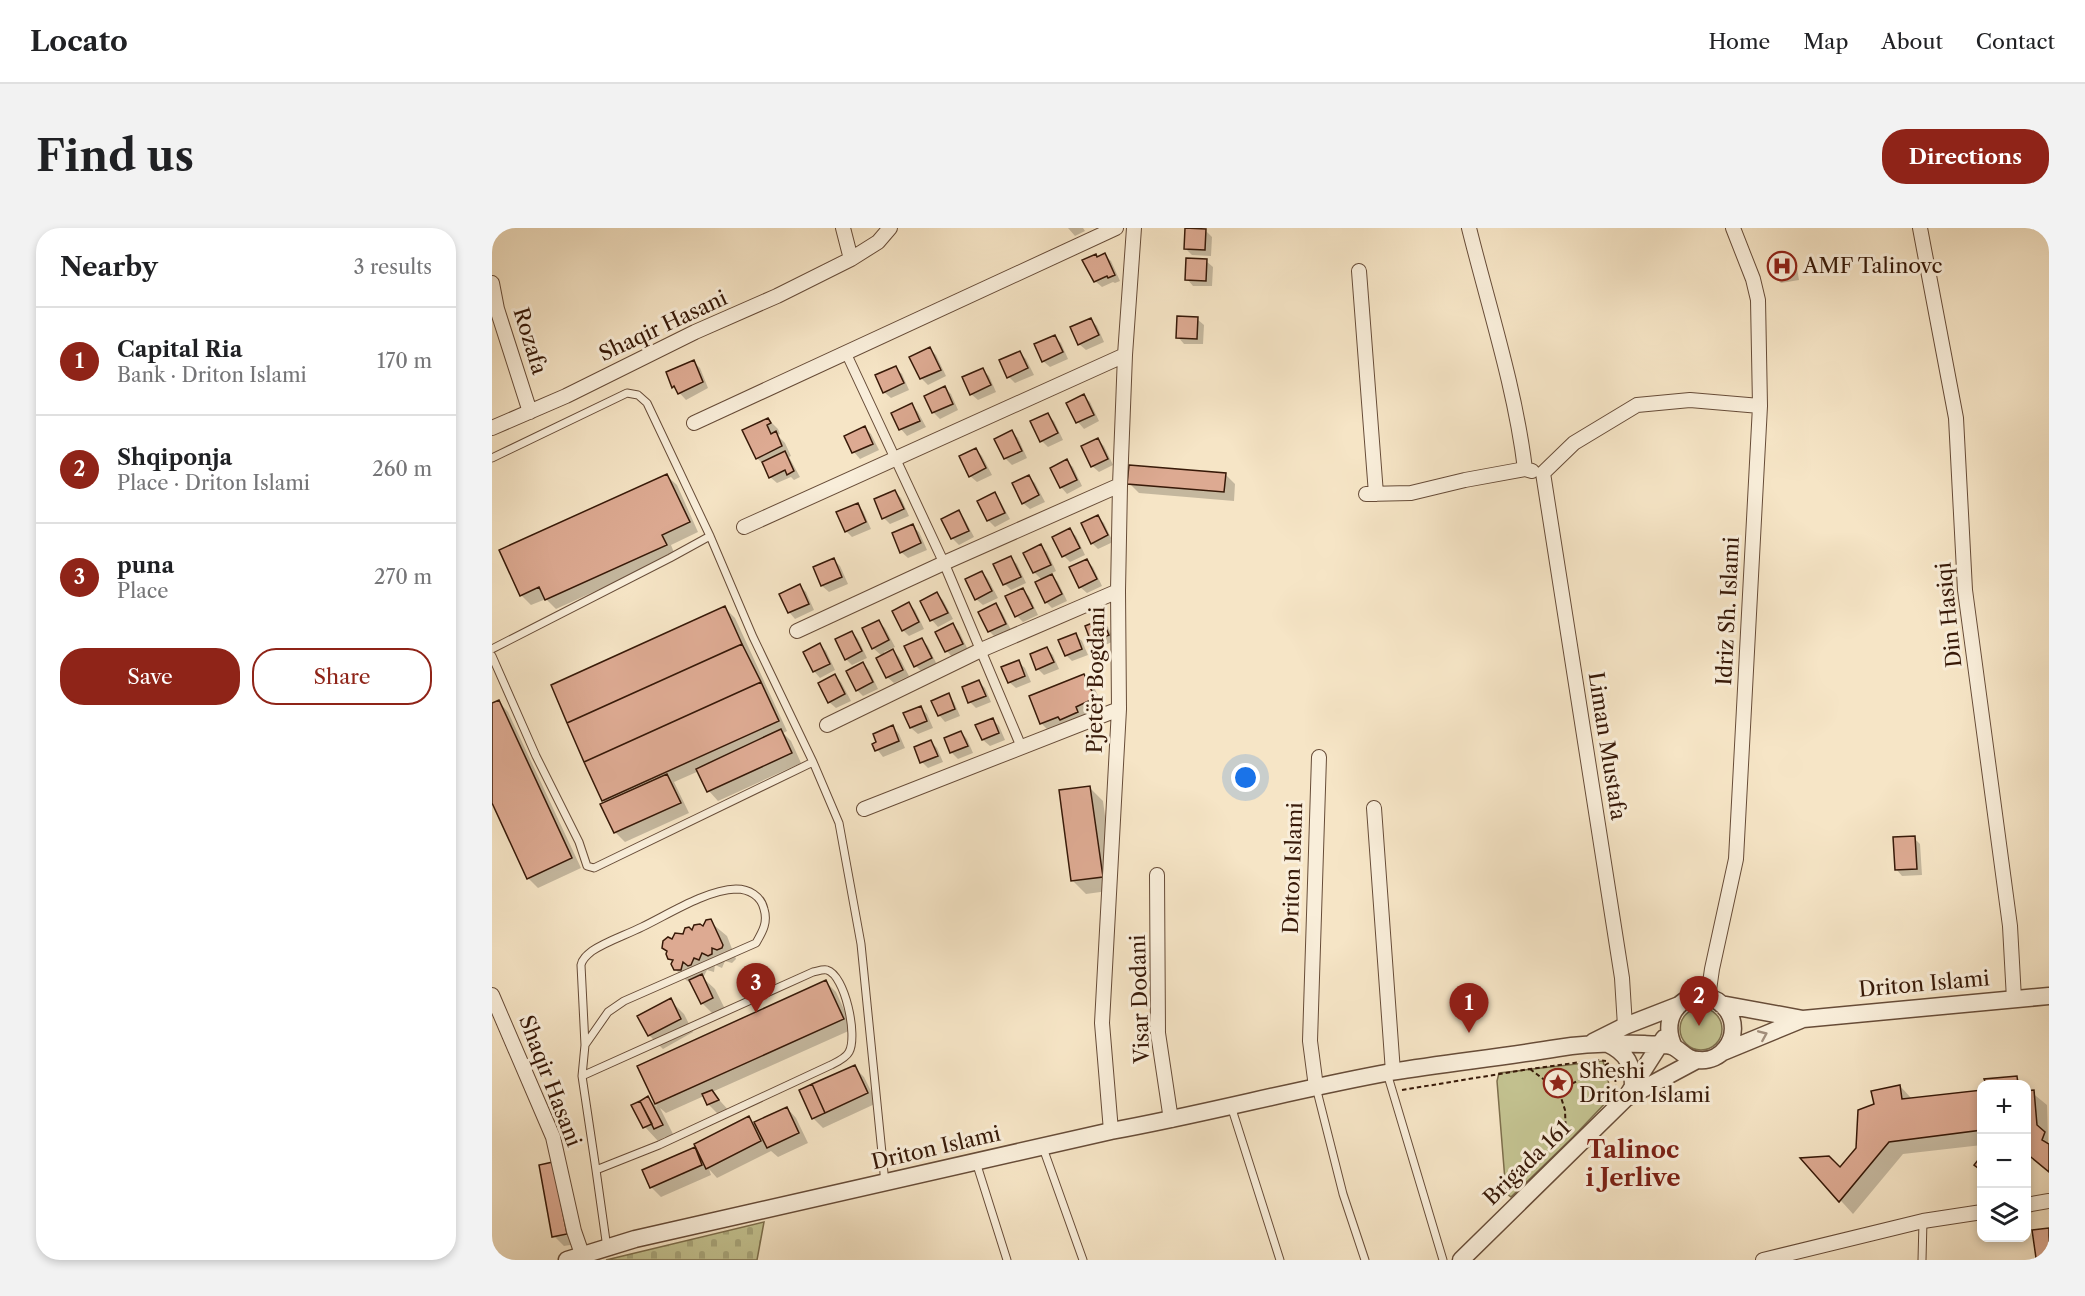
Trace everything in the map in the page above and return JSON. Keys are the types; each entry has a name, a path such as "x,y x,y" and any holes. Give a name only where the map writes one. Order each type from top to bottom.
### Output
{"street":[{"path":"843,228 851,259"},
{"name":"Shaqir Hasani","path":"492,428 566,396 851,259 878,242 890,228"},
{"path":"694,423 1116,228"},
{"name":"Pjetër Bogdani","path":"1111,1131 1102,1023 1119,708 1120,485 1125,355 1134,228"},
{"path":"1469,228 1505,364 1525,470"},
{"name":"Idriz Sh. Islami","path":"1714,1000 1712,969 1736,859 1760,406 1758,300 1753,279 1733,228"},
{"name":"Din Hasiqi","path":"1920,228 1956,418 1965,590 2010,926 2014,999"},
{"path":"1359,271 1371,494 1411,493 1465,480 1525,470 1544,473 1574,443 1637,405 1690,400 1760,406"},
{"name":"Rozafa","path":"492,283 497,309 530,412"},
{"path":"846,353 893,458 944,563 1021,746"},
{"path":"744,527 1125,355"},
{"name":"Liman Mustafa","path":"1544,473 1622,978 1625,1026"},
{"path":"797,632 944,563 1120,485"},
{"path":"827,724 981,650 1118,591"},
{"path":"864,809 1119,708"},
{"name":"Driton Islami","path":"1316,1087 1310,1041 1319,757"},
{"path":"1374,808 1390,1073"},
{"name":"Visar Dodani","path":"1157,875 1158,1033 1171,1120"},
{"name":"Shaqir Hasani","path":"492,995 553,1137 574,1231 574,1257"},
{"name":"Driton Islami","path":"1589,1044 1625,1026 1695,997 1803,1018 2049,996"},
{"path":"1714,1000 1727,1010 1733,1028 1732,1036 1723,1052"},
{"path":"1667,1046 1670,1021 1679,1005"},
{"name":"Driton Islami","path":"574,1257 635,1239 1316,1087 1390,1073 1589,1044 1667,1046 1688,1058 1707,1060 1803,1018"},
{"path":"1607,1044 1619,1049 1628,1057 1633,1074 1629,1092"},
{"name":"Brigada 161","path":"1463,1259 1629,1092 1667,1046"},
{"name":"Brigada 161","path":"1629,1092 1697,1060"},
{"path":"2031,1204 2049,1201"},
{"path":"1763,1260 1923,1221 1977,1213"}],"lane":[{"path":"492,458 627,393 638,395 647,403 710,536 753,637 813,762 839,824 861,944 885,1183"},
{"path":"492,649 710,536"},
{"path":"492,656 536,756 579,842 587,866 594,868 813,762"},
{"path":"585,1045 608,1012 624,1001 756,943 766,926 766,916 763,905 755,894 734,889 707,896 602,946 585,957 581,965 585,1045 582,1076 607,1248"},
{"path":"582,1076 813,972 826,969 834,974 847,1002 852,1028 849,1053 831,1065 659,1145 596,1170"},
{"path":"1390,1073 1443,1260"},
{"path":"1316,1087 1343,1194 1365,1260"},
{"path":"1231,1106 1280,1260"},
{"path":"1043,1148 1083,1260"},
{"path":"976,1162 1007,1260"},
{"path":"1922,1260 1923,1221"}],"path":[{"path":"1396,1091 1530,1069 1596,1060 1613,1061 1558,1091"},
{"path":"1530,1069 1558,1091 1565,1110 1566,1155"}],"green space":[{"path":"1701,1008 1709,1009 1716,1014 1721,1021 1721,1037 1716,1044 1709,1049 1701,1050 1693,1049 1686,1044 1681,1037 1680,1029 1681,1021 1686,1014 1693,1009"},
{"path":"1603,1061 1612,1096 1511,1197 1506,1193 1497,1081 1499,1073"},
{"path":"764,1222 757,1260 606,1260"}],"building":[{"path":"1185,228 1206,229 1205,250 1184,249"},
{"path":"1105,253 1115,275 1094,282 1082,260"},
{"name":"AMF Talinovc","path":"1791,255 1793,274 1773,277 1770,258"},
{"path":"1186,258 1207,259 1206,281 1185,280"},
{"path":"1177,316 1198,317 1197,339 1176,338"},
{"path":"1091,318 1099,335 1078,345 1070,327"},
{"path":"1055,335 1063,352 1042,362 1034,344"},
{"path":"930,347 941,370 920,379 909,357"},
{"path":"1020,351 1028,368 1007,378 999,360"},
{"path":"694,360 703,382 678,394 674,386 672,388 666,372"},
{"path":"896,366 904,383 883,393 875,375"},
{"path":"983,368 991,385 970,395 962,377"},
{"path":"945,386 953,404 932,413 924,396"},
{"path":"1084,394 1094,415 1076,423 1066,403"},
{"path":"912,403 920,421 899,430 891,413"},
{"path":"1048,413 1058,433 1040,442 1030,421"},
{"path":"768,418 771,423 767,425 771,434 776,431 782,446 756,459 742,430"},
{"path":"865,426 873,444 852,453 844,436"},
{"path":"1012,430 1022,451 1004,459 994,439"},
{"path":"1098,438 1108,459 1091,467 1081,446"},
{"path":"976,448 986,468 969,477 959,456"},
{"path":"785,451 794,471 787,475 785,470 769,478 762,462"},
{"path":"1067,459 1077,480 1060,488 1050,468"},
{"path":"1129,465 1226,473 1224,492 1127,484"},
{"path":"667,474 690,522 662,535 667,545 545,600 539,587 520,596 499,550"},
{"path":"1029,475 1039,495 1022,504 1012,483"},
{"path":"895,490 904,509 882,519 874,499"},
{"path":"995,492 1005,513 987,521 977,501"},
{"path":"858,503 866,522 845,532 836,512"},
{"path":"959,510 969,531 951,539 941,519"},
{"path":"1098,515 1108,535 1091,544 1081,523"},
{"path":"913,524 921,543 900,553 892,533"},
{"path":"1070,528 1080,548 1062,557 1052,537"},
{"path":"1041,544 1051,565 1033,573 1023,553"},
{"path":"1011,556 1021,577 1003,585 993,564"},
{"path":"834,558 842,577 821,586 813,567"},
{"path":"1087,559 1097,579 1079,588 1069,567"},
{"path":"982,571 992,591 975,600 965,579"},
{"path":"1052,574 1062,594 1045,603 1035,582"},
{"path":"800,584 809,604 788,613 779,594"},
{"path":"1023,588 1033,608 1015,617 1005,596"},
{"path":"937,592 948,613 930,621 920,601"},
{"path":"909,602 919,622 902,631 892,611"},
{"path":"996,603 1006,624 988,632 978,612"},
{"path":"725,606 742,644 567,723 551,685"},
{"path":"1102,619 1109,635 1091,642 1085,626"},
{"path":"879,620 889,640 872,649 862,628"},
{"path":"953,623 963,644 945,652 935,632"},
{"path":"852,631 862,651 845,660 835,639"},
{"path":"1076,633 1082,649 1065,656 1058,640"},
{"path":"922,638 932,658 914,667 904,646"},
{"path":"820,643 830,664 813,672 803,652"},
{"path":"742,644 761,682 584,762 567,723"},
{"path":"1047,647 1054,662 1036,670 1030,654"},
{"path":"893,649 903,670 886,678 876,658"},
{"path":"1019,660 1025,676 1008,683 1001,667"},
{"path":"863,662 873,682 856,691 846,671"},
{"path":"835,674 845,694 828,703 818,683"},
{"path":"1084,674 1095,698 1076,707 1078,712 1060,720 1058,717 1040,724 1029,696"},
{"path":"979,680 986,696 968,703 962,687"},
{"path":"761,682 779,721 602,801 584,762"},
{"path":"949,693 955,709 938,716 931,701"},
{"path":"499,700 572,858 527,879 492,803 492,703"},
{"path":"921,706 927,721 910,728 903,713"},
{"path":"993,718 999,733 982,740 975,725"},
{"path":"893,725 899,741 875,751 872,744 876,742 873,734"},
{"path":"781,729 792,753 707,792 696,769"},
{"path":"961,731 968,746 950,753 944,738"},
{"path":"931,740 938,756 920,763 914,747"},
{"path":"667,774 681,803 614,833 600,804"},
{"path":"1090,786 1103,877 1071,881 1059,790"},
{"path":"1915,836 1917,869 1895,870 1893,837"},
{"path":"711,919 723,945 722,948 717,950 712,948 712,954 708,956 702,953 699,960 694,958 691,965 688,966 683,962 681,970 674,970 671,964 673,960 668,959 667,951 662,948 663,941 668,937 672,939 675,933 683,934 685,928 689,927 692,930 694,925 703,926 706,920"},
{"path":"702,974 713,998 701,1004 689,980"},
{"path":"826,980 844,1019 655,1104 637,1066"},
{"path":"671,998 681,1019 648,1036 637,1016"},
{"path":"855,1065 868,1093 825,1113 812,1084"},
{"path":"2017,1076 2018,1080 1984,1080"},
{"path":"812,1084 825,1113 812,1119 799,1090"},
{"path":"1900,1085 1902,1099 1977,1091 1977,1131 1889,1142 1839,1202 1800,1158 1829,1156 1840,1167 1856,1148 1858,1110 1874,1104 1871,1091"},
{"path":"712,1090 719,1100 707,1105 702,1094"},
{"path":"2031,1090 2034,1090 2037,1125 2045,1132 2042,1140 2049,1144 2049,1172 2031,1157"},
{"path":"648,1096 663,1125 654,1129 640,1101"},
{"path":"640,1101 652,1124 643,1128 631,1105"},
{"path":"787,1107 799,1133 767,1148 754,1122"},
{"path":"749,1116 761,1141 706,1169 694,1144"},
{"path":"695,1147 702,1165 650,1188 642,1170"},
{"path":"553,1162 567,1234 552,1237 539,1165"},
{"path":"2049,1228 2049,1258 2036,1258 2032,1230"}],"place":[{"name":"AMF Talinovc","path":"1782,266"},
{"name":"puna","path":"756,1013"},
{"name":"Shqiponja","path":"1699,1026"},
{"name":"Capital Ria","path":"1469,1033"},
{"name":"Sheshi Driton Islami","path":"1558,1083"}],"district":[{"name":"Talinoc i Jerlive","path":"1633,1164"}]}
